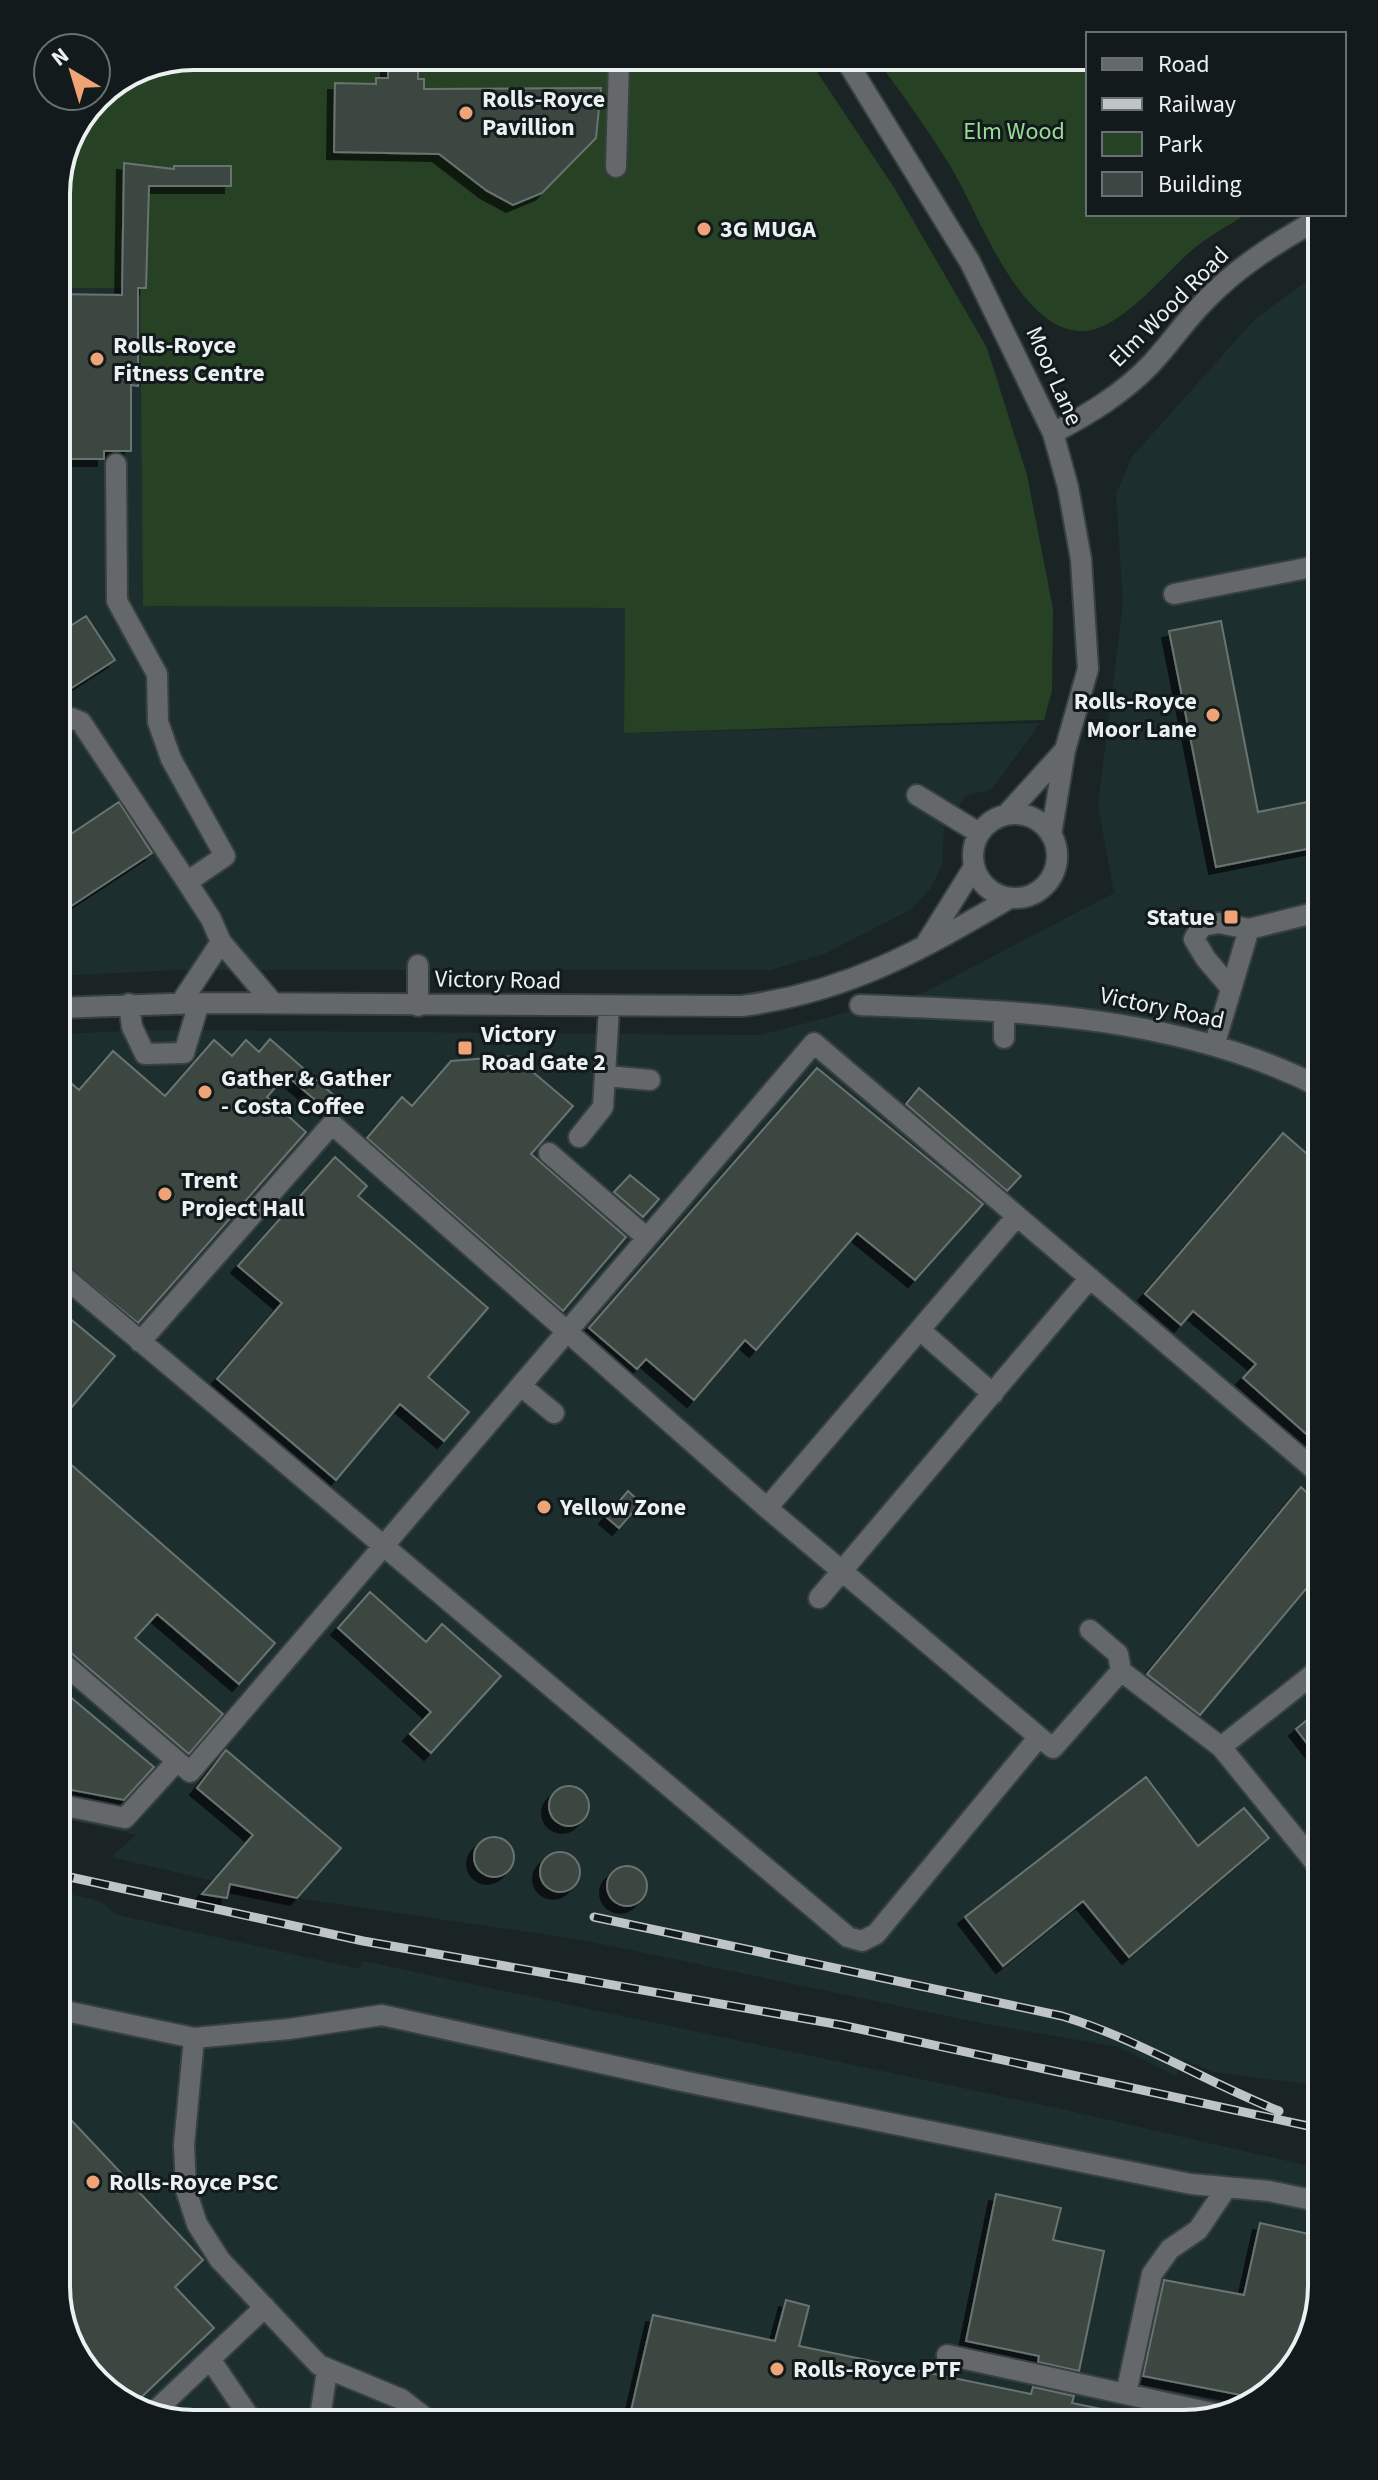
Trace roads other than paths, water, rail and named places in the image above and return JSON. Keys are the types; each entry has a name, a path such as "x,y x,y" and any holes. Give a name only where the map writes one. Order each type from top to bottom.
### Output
{"street":[{"path":"616,167 619,70"},
{"name":"Moor Lane","path":"852,70 970,262 1053,433 1071,501 1087,612 1088,669 1065,750 1051,835"},
{"name":"Elm Wood Road","path":"1053,433 1085,416 1128,386 1203,303 1240,269 1277,242 1308,225"},
{"path":"116,464 117,601 157,674 158,722 171,759 225,856 187,882"},
{"path":"1174,594 1308,568"},
{"path":"71,718 81,722 211,919 221,942 273,1003"},
{"name":"Moor Lane","path":"1006,815 1065,750"},
{"path":"917,795 979,833"},
{"path":"1006,815 1032,817 1051,835 1057,857 1050,879 1033,894 1010,898 987,888 974,867 973,849 979,833 996,818 1006,815"},
{"name":"Victory Road","path":"927,942 974,867"},
{"name":"Victory Road","path":"70,1007 189,1003 609,1008 742,1006 795,999 862,978 1010,898"},
{"path":"1230,987 1194,939 1202,926 1219,923 1249,929 1308,914"},
{"path":"1215,1043 1249,929"},
{"path":"129,1004 132,1027 145,1054 184,1053 189,1003 221,942"},
{"path":"418,965 418,1006"},
{"name":"Victory Road","path":"860,1005 963,1007 983,1013 1088,1017 1215,1043 1308,1076"},
{"path":"579,1137 603,1107 609,1008"},
{"path":"1004,1013 1004,1038"},
{"path":"70,1669 190,1772 814,1043 1308,1464"},
{"path":"606,1076 650,1080"},
{"path":"140,1342 332,1124 569,1330 767,1508 1053,1748 1121,1671"},
{"path":"549,1153 647,1238"},
{"path":"767,1508 1017,1216"},
{"path":"819,1598 1090,1278"},
{"path":"70,1282 848,1937 862,1941 876,1934 1039,1737"},
{"path":"920,1330 993,1394"},
{"path":"521,1386 554,1413"},
{"path":"1090,1630 1118,1654 1121,1671 1221,1747 1308,1854"},
{"path":"1221,1747 1308,1678"},
{"path":"70,1807 125,1818 177,1761"},
{"path":"70,2012 194,2038 289,2029 382,2015 687,2082 1225,2190 1269,2191 1308,2199"},
{"path":"194,2038 184,2145 186,2190 197,2224 220,2260 327,2371 401,2399 415,2410"},
{"path":"1126,2394 1152,2274 1170,2249 1198,2230 1225,2190"},
{"path":"161,2405 265,2307"},
{"path":"947,2355 1195,2409"},
{"path":"210,2359 245,2410"},
{"path":"321,2410 327,2371"}],"railway":[{"path":"70,1877 363,1941 841,2025 1308,2126"},
{"path":"594,1917 1062,2016 1118,2036 1279,2111"}],"place":[{"name":"Rolls-Royce Pavillion","path":"466,113"},
{"name":"3G MUGA","path":"704,229"},
{"name":"Rolls-Royce Fitness Centre","path":"97,359"},
{"name":"Rolls-Royce Moor Lane","path":"1213,715"},
{"name":"Statue","path":"1231,917"},
{"name":"Victory Road Gate 2","path":"465,1048"},
{"name":"Gather & Gather - Costa Coffee","path":"205,1092"},
{"name":"Trent Project Hall","path":"165,1194"},
{"name":"Yellow Zone","path":"544,1507"},
{"name":"Rolls-Royce PSC","path":"93,2182"},
{"name":"Rolls-Royce PTF","path":"777,2369"}],"park label":[{"name":"Elm Wood","path":"1014,131"}]}
